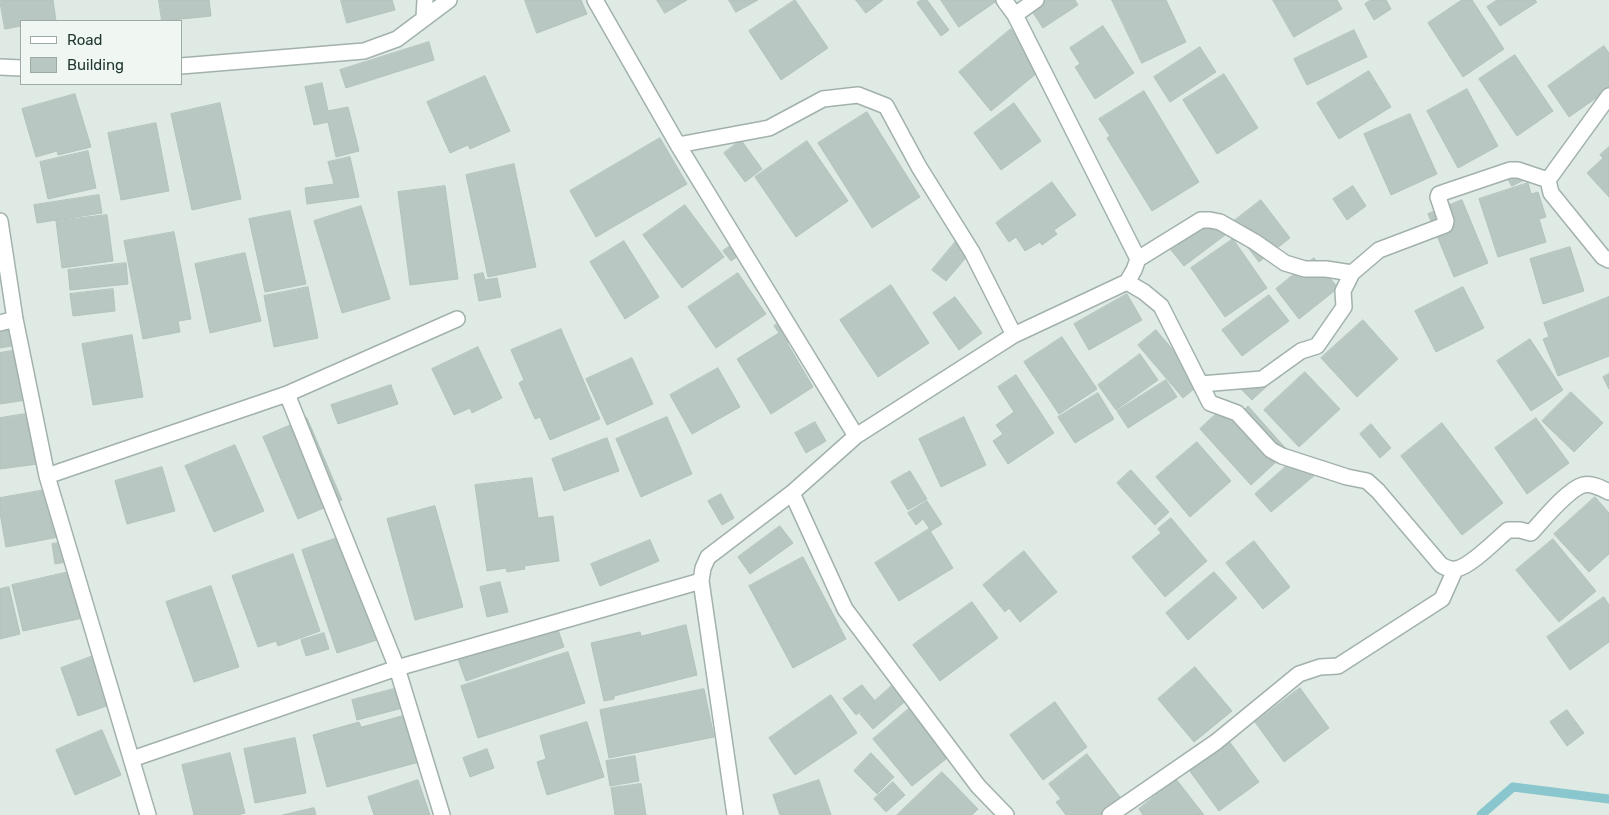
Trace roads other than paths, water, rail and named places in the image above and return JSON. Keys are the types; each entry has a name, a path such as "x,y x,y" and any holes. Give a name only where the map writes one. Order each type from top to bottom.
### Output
{"street":[{"path":"424,18 425,0"},
{"path":"182,66 364,51 397,39 449,0"},
{"path":"595,0 678,145 856,436"},
{"path":"1004,0 1015,15 1138,259"},
{"path":"1015,15 1036,0"},
{"path":"0,67 20,68"},
{"path":"678,145 769,128 823,99 858,95 886,106 919,167 972,252 1014,335"},
{"path":"1609,96 1548,180 1550,193 1603,256 1609,260"},
{"path":"1201,384 1262,379 1301,351 1317,346 1344,307 1343,291 1352,274 1379,250 1445,225 1446,221 1438,197 1439,194 1510,170 1518,170 1548,180"},
{"path":"735,815 702,581 702,568 708,557 792,493 856,436 1014,335 1127,282 1138,259 1201,220 1220,222 1255,242 1285,263 1304,270 1326,269 1352,274"},
{"path":"0,221 15,319 47,476 148,815"},
{"path":"1127,282 1144,292 1161,306 1210,403 1236,413 1271,450 1282,456 1347,477 1367,481 1447,569 1455,570 1466,566 1508,530 1520,530 1531,533 1570,492 1584,485 1598,486 1609,492"},
{"path":"0,324 15,319"},
{"path":"47,476 287,394 457,319"},
{"path":"287,394 397,668 442,815"},
{"path":"792,493 845,609 978,786 1006,815"},
{"path":"1110,815 1216,742 1300,674 1320,667 1338,666 1442,598 1455,570"},
{"path":"132,759 397,668 702,581"}],"waterway":[{"path":"1481,815 1513,787 1609,799"}]}
